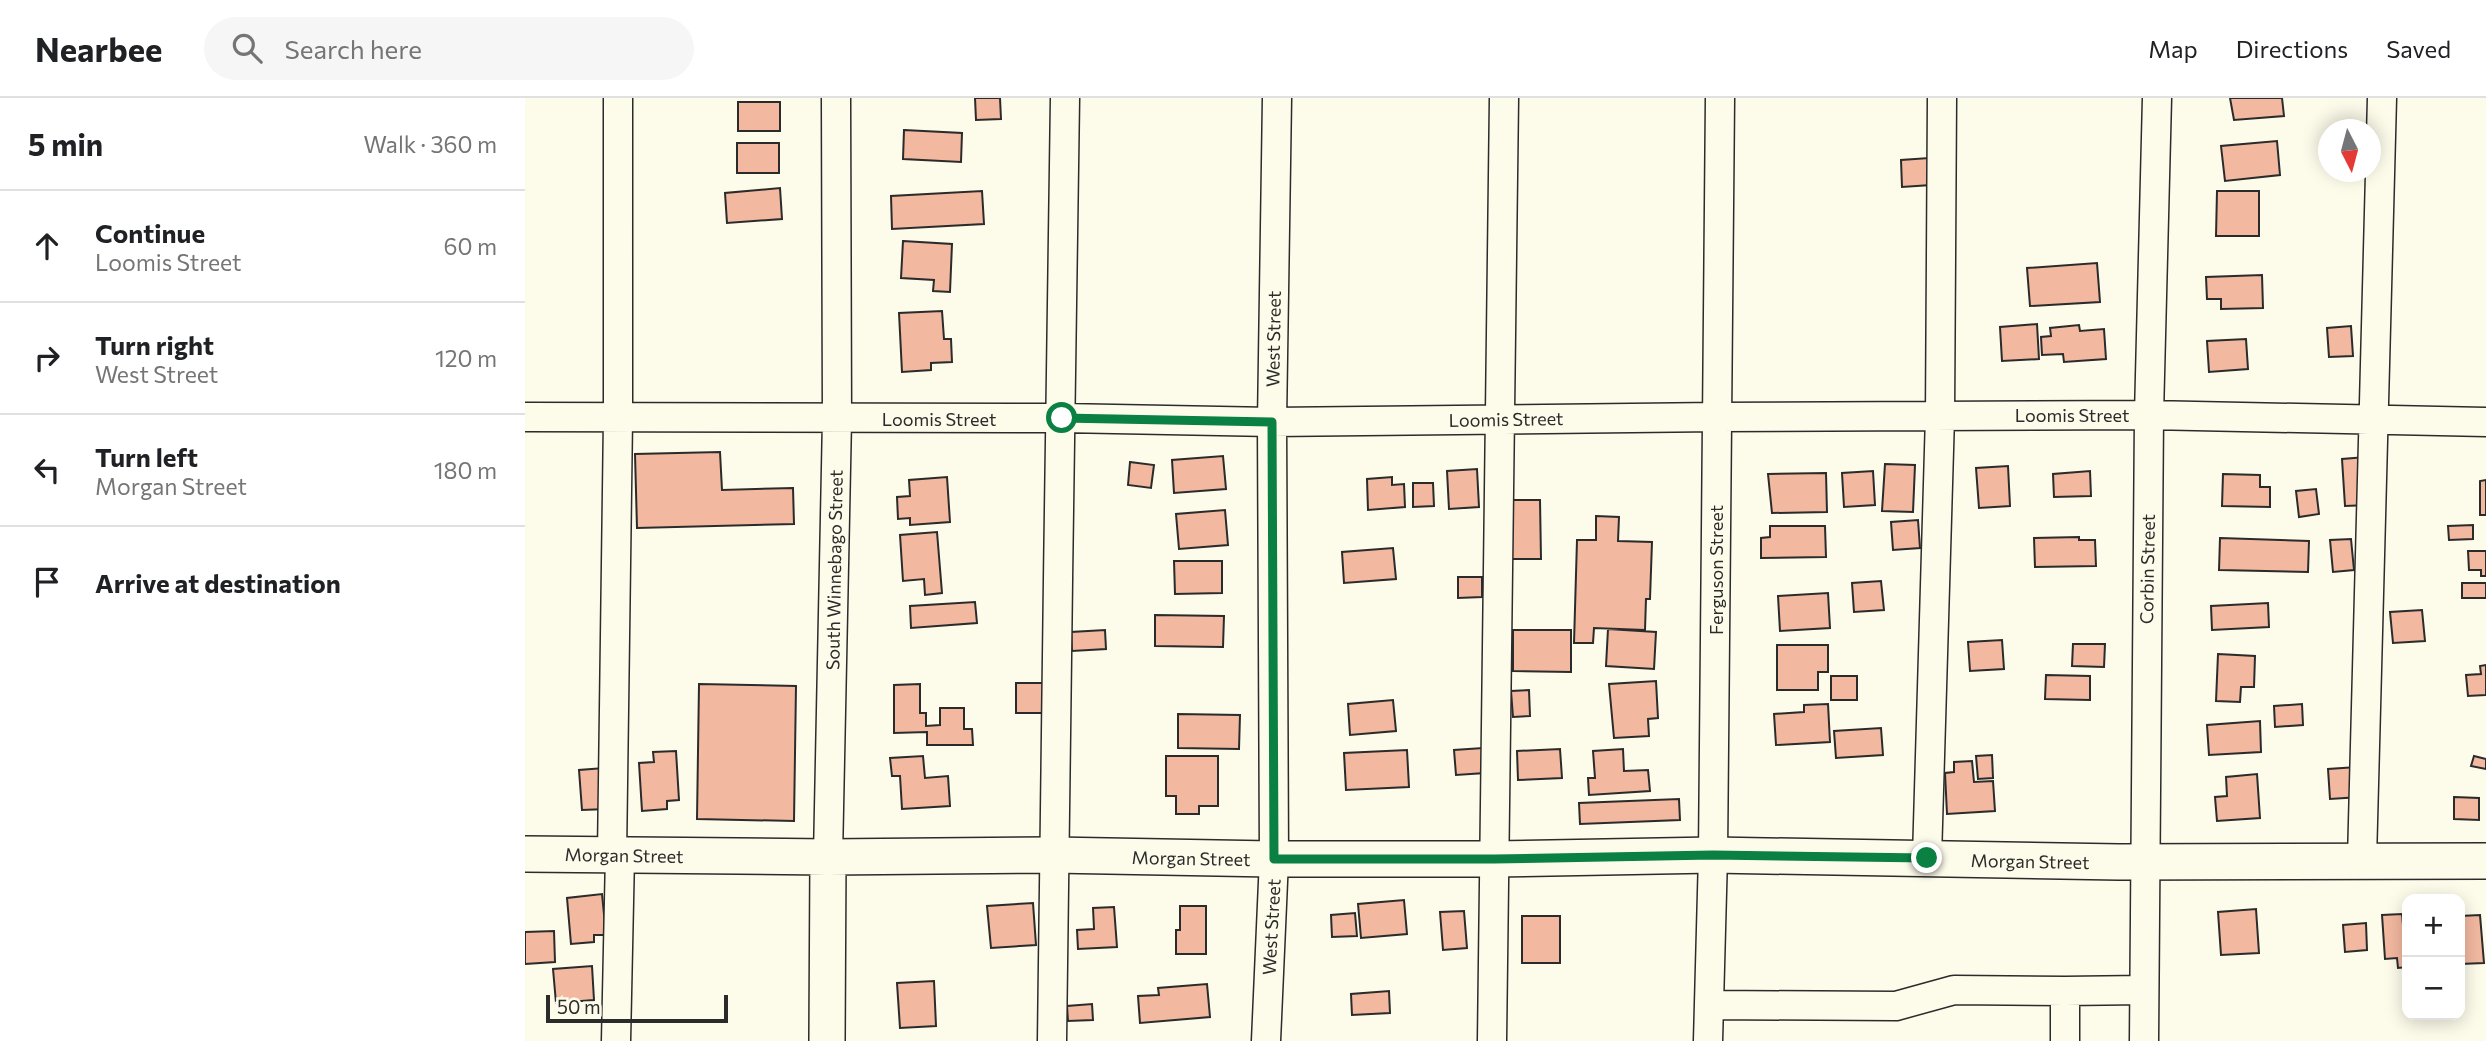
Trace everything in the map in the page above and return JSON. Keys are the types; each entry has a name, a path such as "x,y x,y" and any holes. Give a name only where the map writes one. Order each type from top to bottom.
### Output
{"main road":[{"name":"Morgan Street","path":"525,854 828,857 1053,855 1274,859 1713,855 2144,862 2486,861"},
{"name":"South Winnebago Street","path":"827,1041 828,857"}],"street":[{"path":"616,1041 618,98"},
{"name":"South Winnebago Street","path":"828,857 837,419 835,98"},
{"path":"1052,1041 1065,98"},
{"name":"West Street","path":"1266,1041 1274,859 1272,422 1277,98"},
{"path":"1492,1041 1504,98"},
{"name":"Ferguson Street","path":"1708,1041 1713,855 1720,98"},
{"path":"1927,858 1940,416 1942,98"},
{"name":"Corbin Street","path":"2144,1041 2149,415 2157,98"},
{"path":"2362,860 2382,98"},
{"name":"Loomis Street","path":"525,417 1062,418 1272,422 2149,415 2486,422"},
{"path":"1709,1005 1896,1006 1954,990 2144,990"},
{"path":"2065,991 2065,1041"}],"building":[{"path":"975,98 1000,98 1001,119 976,120"},
{"path":"2230,98 2282,98 2284,116 2234,120"},
{"path":"738,102 780,102 780,131 738,131"},
{"path":"904,130 962,133 961,162 903,159"},
{"path":"2277,141 2280,175 2225,181 2221,146"},
{"path":"737,143 779,143 779,173 737,173"},
{"path":"1929,158 1931,185 1902,187 1901,160"},
{"path":"780,188 782,219 727,223 725,193"},
{"path":"982,191 984,224 892,229 891,196"},
{"path":"2217,191 2259,191 2259,236 2216,236"},
{"path":"903,241 952,244 950,292 933,291 934,280 901,278"},
{"path":"2097,263 2100,302 2030,306 2027,268"},
{"path":"2262,275 2263,308 2221,309 2221,299 2207,299 2206,277"},
{"path":"942,311 944,339 951,339 952,362 931,363 931,370 902,372 899,313"},
{"path":"2037,324 2039,359 2002,361 2000,327"},
{"path":"2079,325 2080,331 2104,329 2106,359 2064,362 2063,354 2042,355 2041,337 2051,336 2050,328"},
{"path":"2351,326 2353,356 2329,357 2327,328"},
{"path":"2246,339 2248,369 2209,372 2207,341"},
{"path":"720,452 722,490 793,488 794,524 637,528 635,454"},
{"path":"1223,456 1226,489 1174,493 1172,460"},
{"path":"2366,457 2369,505 2345,506 2342,459"},
{"path":"1130,462 1154,465 1151,488 1128,485"},
{"path":"1885,464 1915,465 1913,512 1882,511"},
{"path":"2008,466 2010,506 1979,508 1976,468"},
{"path":"1477,469 1479,507 1449,509 1447,471"},
{"path":"1873,471 1875,505 1844,507 1842,473"},
{"path":"2090,471 2091,496 2054,497 2053,474"},
{"path":"1826,473 1827,512 1772,513 1768,474"},
{"path":"2223,474 2260,475 2260,487 2270,487 2270,507 2222,506"},
{"path":"947,477 950,522 910,525 910,518 898,519 897,497 910,496 909,480"},
{"path":"1392,477 1392,485 1404,484 1405,507 1368,510 1367,479"},
{"path":"2486,480 2486,515 2480,515 2480,481"},
{"path":"1413,483 1433,483 1434,506 1413,507"},
{"path":"2316,489 2319,514 2299,517 2296,491"},
{"path":"1511,500 1540,500 1541,559 1512,559"},
{"path":"1225,510 1228,545 1179,549 1176,514"},
{"path":"1596,516 1619,517 1618,541 1652,542 1650,599 1646,599 1645,630 1594,628 1593,643 1574,643 1577,540 1596,540"},
{"path":"1918,520 1920,548 1893,550 1891,522"},
{"path":"2473,525 2473,539 2449,540 2448,526"},
{"path":"1770,526 1825,526 1826,557 1761,558 1761,538 1770,537"},
{"path":"937,532 942,593 925,595 924,579 903,581 900,535"},
{"path":"2079,537 2079,540 2095,540 2096,566 2035,567 2034,538"},
{"path":"2220,538 2309,541 2308,572 2219,570"},
{"path":"2351,539 2354,570 2333,572 2330,540"},
{"path":"1393,548 1396,579 1344,583 1342,552"},
{"path":"2468,551 2486,551 2486,576 2481,576 2481,570 2469,570"},
{"path":"1174,561 1222,561 1222,593 1175,594"},
{"path":"1458,577 1482,577 1482,597 1458,598"},
{"path":"1881,581 1884,610 1854,612 1852,583"},
{"path":"2462,583 2486,583 2486,598 2462,598"},
{"path":"1828,593 1830,628 1780,631 1778,596"},
{"path":"975,602 977,623 911,628 910,606"},
{"path":"2268,603 2269,627 2212,630 2211,606"},
{"path":"2422,610 2425,641 2393,643 2390,612"},
{"path":"1155,615 1224,616 1223,647 1155,646"},
{"path":"1608,629 1656,632 1654,669 1606,666"},
{"path":"1105,630 1106,649 1072,651 1071,632"},
{"path":"1513,630 1571,630 1571,672 1513,671"},
{"path":"2002,640 2004,669 1970,671 1968,642"},
{"path":"2073,644 2105,644 2104,667 2072,666"},
{"path":"1777,645 1828,645 1828,672 1818,672 1818,690 1777,690"},
{"path":"2218,654 2255,656 2254,687 2241,687 2240,702 2216,701"},
{"path":"2486,665 2486,695 2468,696 2466,675 2481,674 2480,666"},
{"path":"2046,675 2090,676 2090,700 2045,699"},
{"path":"1831,676 1857,676 1857,700 1831,700"},
{"path":"1656,681 1658,718 1648,719 1649,736 1614,738 1609,684"},
{"path":"1016,683 1044,683 1043,713 1016,713"},
{"path":"699,684 796,686 794,821 697,819"},
{"path":"920,684 920,713 926,713 926,726 940,725 940,708 964,708 964,729 972,729 973,745 927,745 927,732 894,733 894,685"},
{"path":"1529,690 1530,716 1513,717 1511,691"},
{"path":"1393,700 1396,731 1350,735 1348,704"},
{"path":"1828,704 1830,742 1776,745 1774,714 1804,712 1804,705"},
{"path":"2302,704 2303,725 2275,727 2274,706"},
{"path":"1178,714 1240,715 1239,749 1178,748"},
{"path":"2260,721 2261,752 2209,755 2207,725"},
{"path":"1881,728 1883,755 1836,758 1834,731"},
{"path":"1483,748 1485,773 1456,775 1454,750"},
{"path":"1560,749 1562,778 1518,780 1517,751"},
{"path":"1623,749 1624,771 1648,770 1650,791 1589,795 1588,778 1595,778 1593,751"},
{"path":"1407,750 1409,787 1346,790 1344,753"},
{"path":"676,751 679,800 667,801 667,809 642,811 639,763 654,762 653,752"},
{"path":"1992,755 1993,778 1978,779 1976,756"},
{"path":"923,756 925,778 948,776 950,806 902,809 900,776 892,776 890,758"},
{"path":"1166,756 1218,756 1218,806 1199,806 1199,814 1176,814 1176,796 1166,796"},
{"path":"2474,756 2486,759 2486,769 2471,766"},
{"path":"1972,761 1974,782 1993,781 1995,811 1947,814 1945,773 1954,772 1954,762"},
{"path":"2357,767 2360,797 2330,799 2328,769"},
{"path":"604,768 607,809 582,810 579,770"},
{"path":"2257,774 2260,818 2217,821 2215,797 2227,796 2226,777"},
{"path":"2454,797 2479,798 2479,820 2454,819"},
{"path":"1679,799 1680,820 1580,824 1579,803"},
{"path":"602,894 606,935 594,935 594,942 571,944 567,898"},
{"path":"1404,900 1407,934 1361,938 1358,904"},
{"path":"1033,903 1036,945 991,948 987,906"},
{"path":"1180,906 1206,906 1206,954 1176,954"},
{"path":"1114,907 1117,947 1078,949 1077,930 1094,929 1093,908"},
{"path":"2256,909 2259,953 2221,955 2218,912"},
{"path":"1464,911 1467,948 1443,950 1440,912"},
{"path":"1355,913 1357,936 1332,937 1331,915"},
{"path":"2402,914 2402,968 2398,968 2397,958 2385,959 2382,915"},
{"path":"2480,915 2484,963 2465,964 2465,916"},
{"path":"1522,916 1560,916 1560,963 1522,963"},
{"path":"2366,923 2367,950 2345,952 2343,925"},
{"path":"554,931 555,962 525,964 525,932"},
{"path":"592,966 594,1000 556,1003 553,969"},
{"path":"934,981 936,1026 900,1028 897,983"},
{"path":"1207,984 1210,1017 1140,1023 1138,996 1159,995 1158,988"},
{"path":"1389,991 1390,1013 1352,1015 1351,994"},
{"path":"1092,1004 1093,1020 1068,1021 1067,1006"}],"route":[{"path":"1062,418 1272,422 1274,859 1713,855 1927,858"}]}
